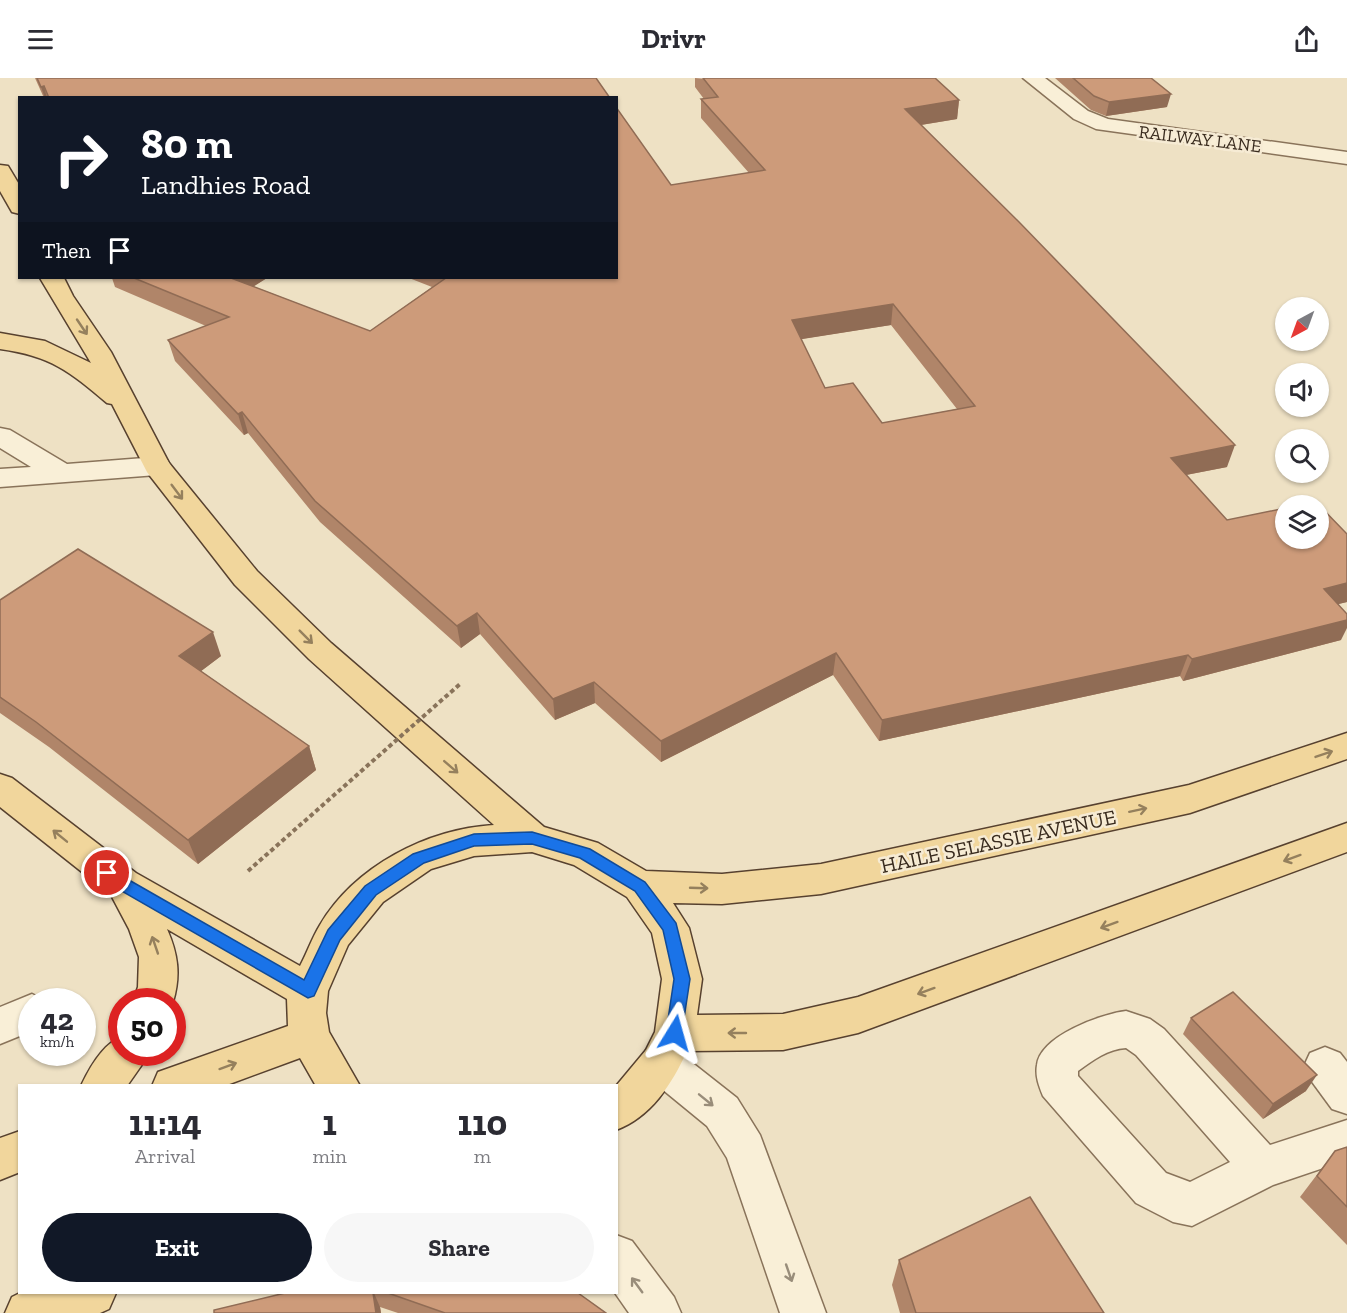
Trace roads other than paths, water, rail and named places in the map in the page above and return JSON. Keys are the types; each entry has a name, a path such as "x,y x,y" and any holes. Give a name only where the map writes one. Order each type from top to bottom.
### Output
{"main road":[{"path":"0,171 18,203"},
{"path":"52,279 98,352 157,466 246,578 311,643 532,838"},
{"path":"0,341 36,346 79,366 126,405"},
{"name":"HAILE SELASSIE AVENUE","path":"640,886 722,889 821,879 1190,799 1347,746"},
{"path":"0,788 123,884 308,991"},
{"path":"668,1048 783,1032 858,1015 1347,837"},
{"path":"338,1084 309,1036 306,1013 308,991 334,935 370,891 419,858 474,840 532,838 585,853 640,886 670,928 682,979 668,1048 630,1101 618,1110"},
{"path":"123,884 148,926 160,961 158,988"},
{"path":"178,1084 309,1036"},
{"path":"104,1084 117,1066"},
{"path":"0,1159 18,1152"},
{"path":"28,1313 90,1294"}],"street":[{"name":"RAILWAY LANE","path":"1033,78 1081,115 1103,125 1347,158"},
{"path":"0,436 61,473"},
{"path":"0,478 157,466"},
{"path":"0,1026 18,1018"},
{"path":"1263,1168 1150,1042 1134,1031 1116,1029 1068,1053 1057,1063 1058,1083 1151,1188 1173,1200 1192,1204 1263,1168 1347,1140"},
{"path":"668,1048 722,1112 745,1149 803,1313"},
{"path":"618,1260 658,1313"}]}
